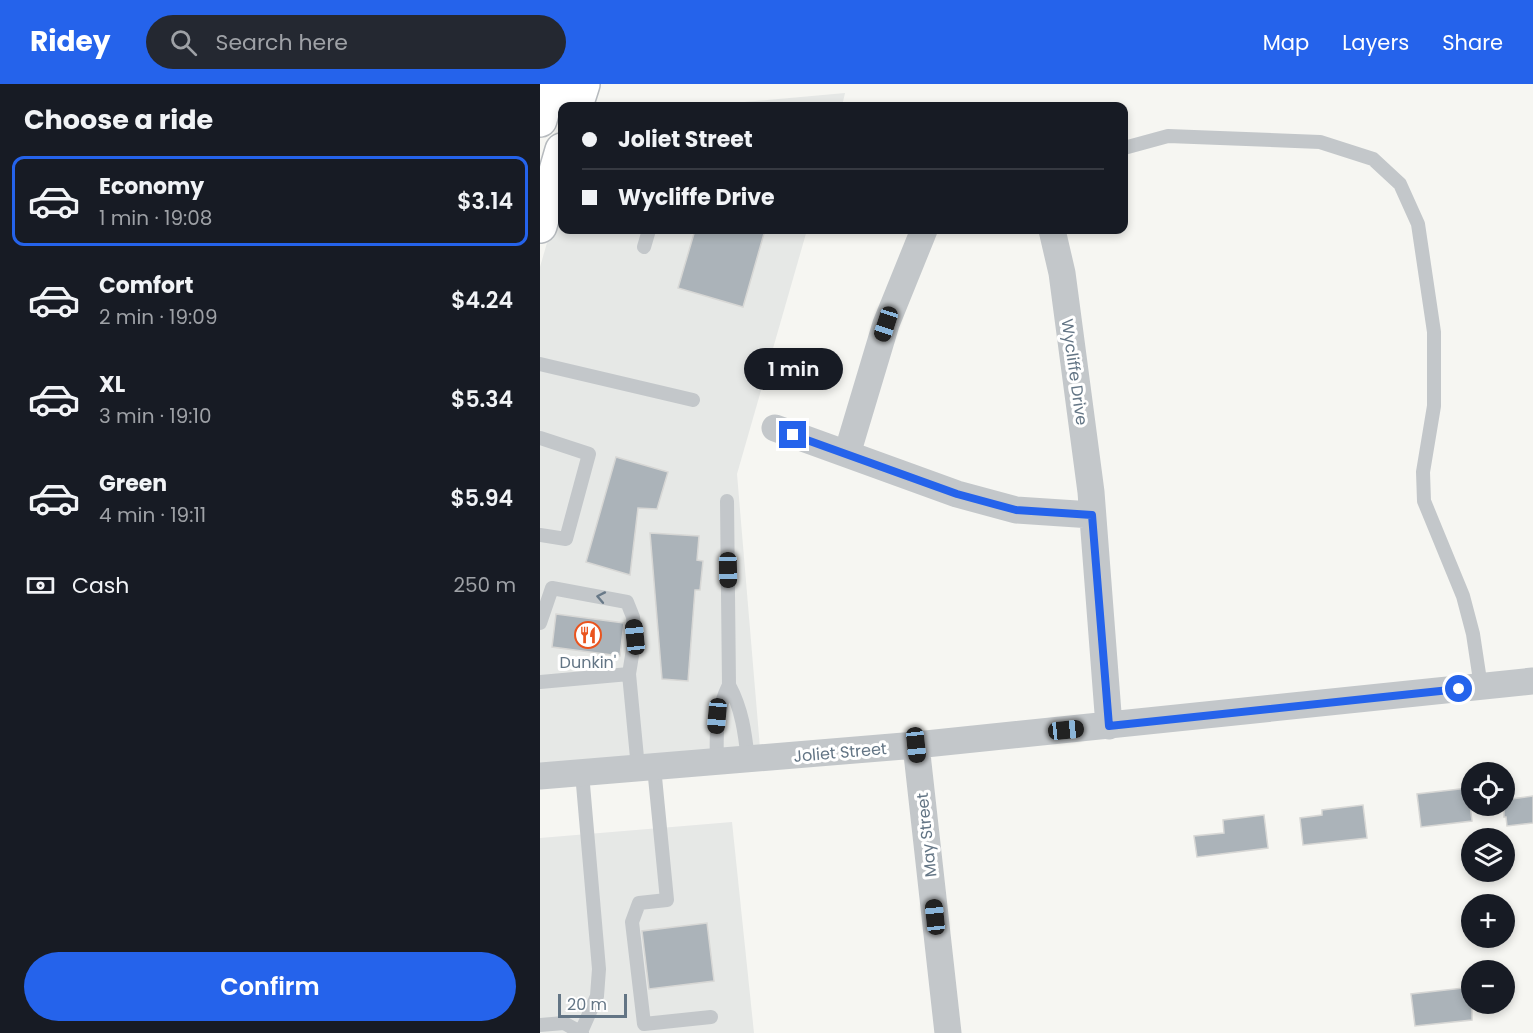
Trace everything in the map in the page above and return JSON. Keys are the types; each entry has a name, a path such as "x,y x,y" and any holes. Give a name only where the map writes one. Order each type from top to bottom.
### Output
{"main road":[{"path":"540,120 550,84"},
{"path":"577,102 583,84"},
{"path":"540,226 558,169"}],"street":[{"path":"847,454 886,324 922,234"},
{"name":"Wycliffe Drive","path":"1053,234 1062,273 1092,515 1109,726"},
{"path":"775,428 957,494 1016,510 1092,515"},
{"name":"Joliet Street","path":"540,776 916,745 1533,681"},
{"name":"May Street","path":"916,745 948,1033"}],"lane":[{"path":"1128,147 1168,136 1320,142 1373,159 1400,184 1418,224 1434,332 1434,406 1423,472 1424,501 1462,596 1473,634 1481,687"},
{"path":"644,247 648,234"},
{"path":"540,364 693,400"},
{"path":"540,438 589,454 566,539 540,535"},
{"path":"717,762 717,716 729,685 727,501"},
{"path":"540,623 552,588 627,602 633,617 635,637 629,674 667,900 639,903 632,922 644,1024 711,1017"},
{"path":"540,682 629,674"},
{"path":"729,685 737,699 741,713 748,760"},
{"path":"540,1025 564,1023 581,1032 597,996 599,969 582,772"}],"shaded area":[{"path":"845,93 843,102 744,102"},
{"path":"558,205 558,234 806,234 737,474 760,748 540,769 540,267"},
{"path":"732,822 754,1033 540,1033 540,838"}],"building":[{"path":"694,234 764,234 743,307 678,288"},
{"path":"616,457 668,472 657,509 638,508 630,575 586,562"},
{"path":"650,533 699,536 697,560 703,561 700,590 695,590 688,681 662,679"},
{"name":"Dunkin'","path":"556,614 624,623 620,656 552,647"},
{"path":"1461,789 1461,816 1471,816 1472,821 1421,827 1417,794"},
{"path":"1533,796 1533,823 1507,826 1504,816 1515,816 1515,798"},
{"path":"1363,805 1367,838 1303,845 1300,818 1322,815 1322,810"},
{"path":"1264,815 1268,848 1197,857 1194,836 1224,833 1223,820"},
{"path":"707,923 714,981 649,989 642,931"},
{"path":"1461,988 1461,1014 1472,1014 1472,1020 1415,1026 1411,994"}],"place":[{"name":"Dunkin'","path":"588,635"}],"route":[{"path":"793,435 977,500 1016,510 1092,515 1109,726 1459,689"}]}
